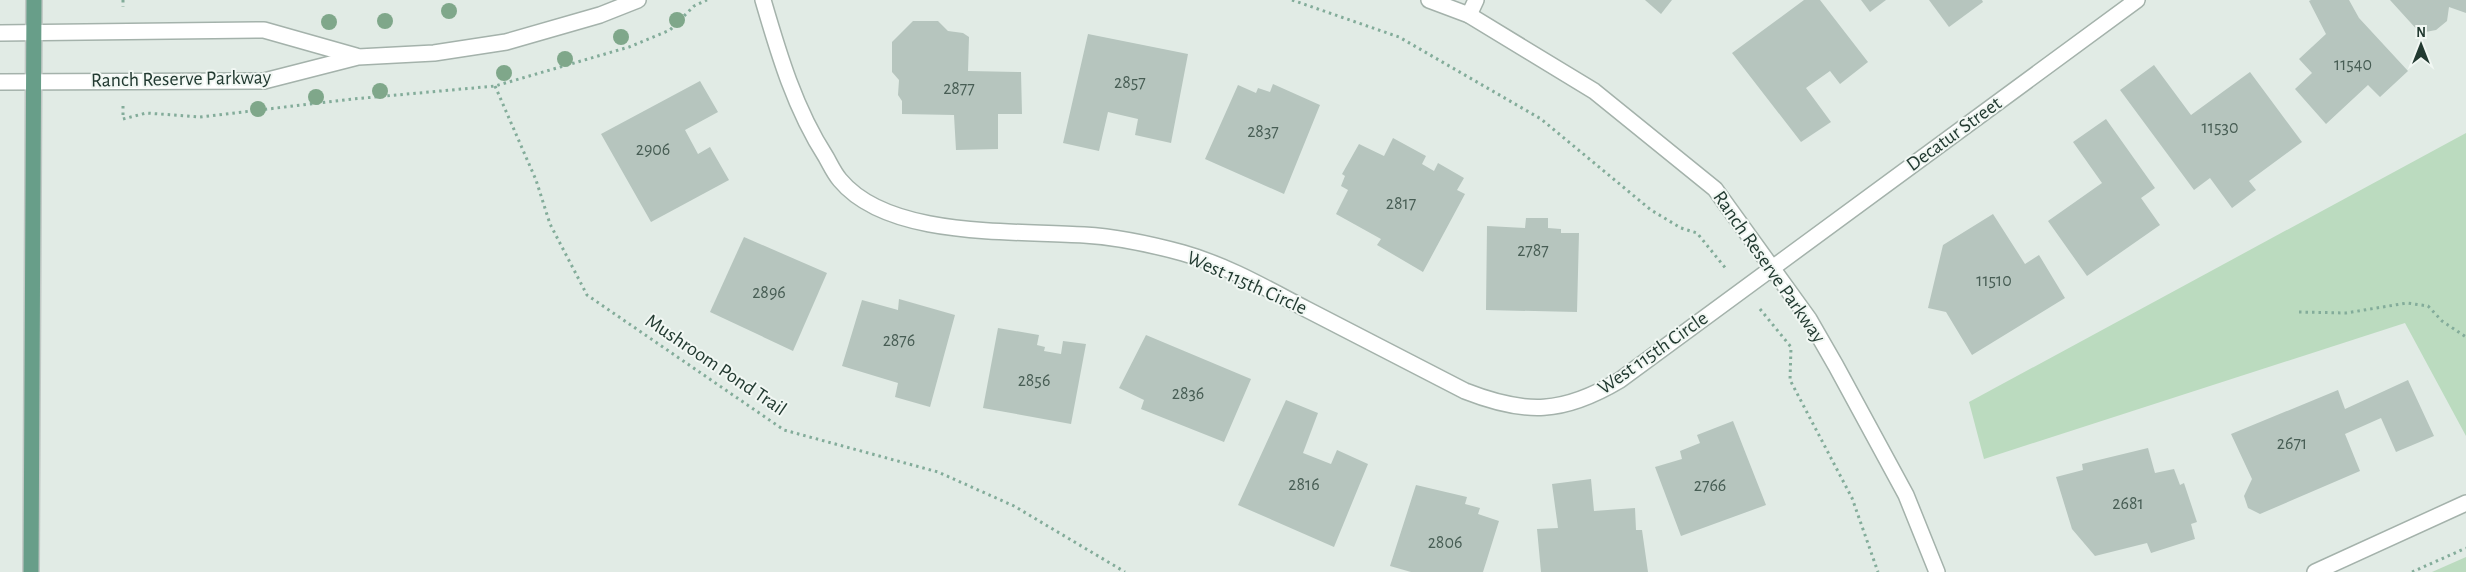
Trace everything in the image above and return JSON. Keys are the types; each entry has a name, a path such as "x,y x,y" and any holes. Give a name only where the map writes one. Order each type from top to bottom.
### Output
{"main road":[{"path":"32,572 32,82 34,0"}],"street":[{"name":"Ranch Reserve Parkway","path":"0,82 264,81 358,57 434,53 506,42 600,15 638,0"},
{"name":"West 115th Circle","path":"763,0 782,64 808,130 840,180 862,199 882,210 905,219 943,226 1087,235 1139,241 1186,253 1247,278 1464,391 1495,403 1518,408 1560,406 1594,396 1620,380 1771,268"},
{"name":"Ranch Reserve Parkway","path":"1429,0 1469,15 1594,91 1716,189 1809,319 1836,366 1906,496 1936,572"},
{"path":"1469,15 1476,0"},
{"name":"Decatur Street","path":"1771,268 2137,0"},
{"name":"Ranch Reserve Parkway","path":"0,33 264,30 358,57"},
{"path":"2315,572 2466,503"}],"path":[{"path":"123,119 146,113 200,117 353,98 495,86 629,48 670,30 694,6 707,0"},
{"path":"1292,0 1399,37 1541,119 1651,210 1680,228 1697,233 1791,348 1790,380 1852,498 1878,572"},
{"name":"Mushroom Pond Trail","path":"495,86 536,180 550,224 587,295 784,430 938,472 1014,506 1125,572"},
{"path":"2299,312 2346,313 2407,303 2428,306 2442,321 2466,337"},
{"path":"2412,572 2466,548"}],"green space":[{"path":"2466,133 2466,436 2405,323 1984,459 1969,402"},
{"path":"2466,557 2466,572 2432,572"}],"building":[{"path":"1645,0 1672,0 1661,14"},
{"path":"1804,0 1820,0 1868,62 1840,84 1830,71 1806,88 1831,122 1801,142 1732,53"},
{"path":"1861,0 1886,0 1870,12"},
{"path":"1929,0 1982,0 1983,2 1949,27"},
{"path":"2349,0 2359,18 2408,71 2380,97 2368,85 2326,124 2295,89 2312,73 2299,59 2326,34 2309,1"},
{"path":"2390,0 2466,0 2466,13 2449,7 2447,21 2436,30 2420,33"},
{"path":"913,21 938,21 948,31 963,33 969,37 968,71 1021,72 1022,114 998,114 998,149 956,150 954,115 902,114 902,101 898,95 899,80 892,72 892,42"},
{"path":"1088,34 1188,54 1171,143 1135,135 1138,119 1108,112 1099,151 1063,143"},
{"path":"2154,65 2191,115 2250,72 2302,142 2249,181 2256,190 2232,208 2210,178 2194,190 2120,90"},
{"path":"700,81 718,112 685,130 698,154 710,147 729,180 651,222 601,134"},
{"path":"1273,84 1320,105 1284,194 1205,159 1238,85 1256,93 1258,88 1270,92"},
{"path":"2106,119 2155,188 2141,198 2160,225 2087,276 2048,221 2102,183 2073,142"},
{"path":"1393,138 1426,156 1422,164 1434,171 1438,163 1464,178 1457,190 1465,194 1423,272 1377,245 1381,239 1336,214 1348,190 1341,186 1345,176 1342,174 1359,144 1384,156"},
{"path":"1993,214 2025,264 2039,255 2065,298 1972,355 1946,312 1928,308 1943,245"},
{"path":"1526,218 1548,218 1548,228 1561,229 1561,233 1579,233 1577,312 1486,310 1487,226 1525,228"},
{"path":"744,237 827,273 793,351 710,312"},
{"path":"899,299 955,315 930,407 895,397 898,383 842,366 862,300 898,310"},
{"path":"998,328 1039,335 1037,345 1045,347 1044,351 1061,354 1063,341 1086,344 1071,424 983,408"},
{"path":"1146,335 1251,379 1224,442 1141,409 1144,400 1119,388"},
{"path":"2408,380 2434,436 2396,452 2381,418 2345,434 2360,471 2260,514 2248,508 2244,496 2252,479 2231,434 2338,390 2345,409"},
{"path":"1286,400 1318,413 1303,453 1331,464 1337,450 1368,464 1334,547 1238,505"},
{"path":"1733,421 1766,505 1681,536 1655,467 1682,459 1680,451 1700,443 1697,435"},
{"path":"2148,448 2155,473 2174,469 2180,485 2184,483 2197,522 2191,524 2195,539 2151,553 2147,543 2095,556 2072,529 2056,477 2083,470 2082,464"},
{"path":"1591,479 1594,511 1635,508 1636,530 1642,530 1648,572 1541,572 1537,529 1558,528 1552,484"},
{"path":"1416,485 1467,497 1465,504 1480,508 1478,514 1499,521 1483,572 1411,572 1390,566"}]}
